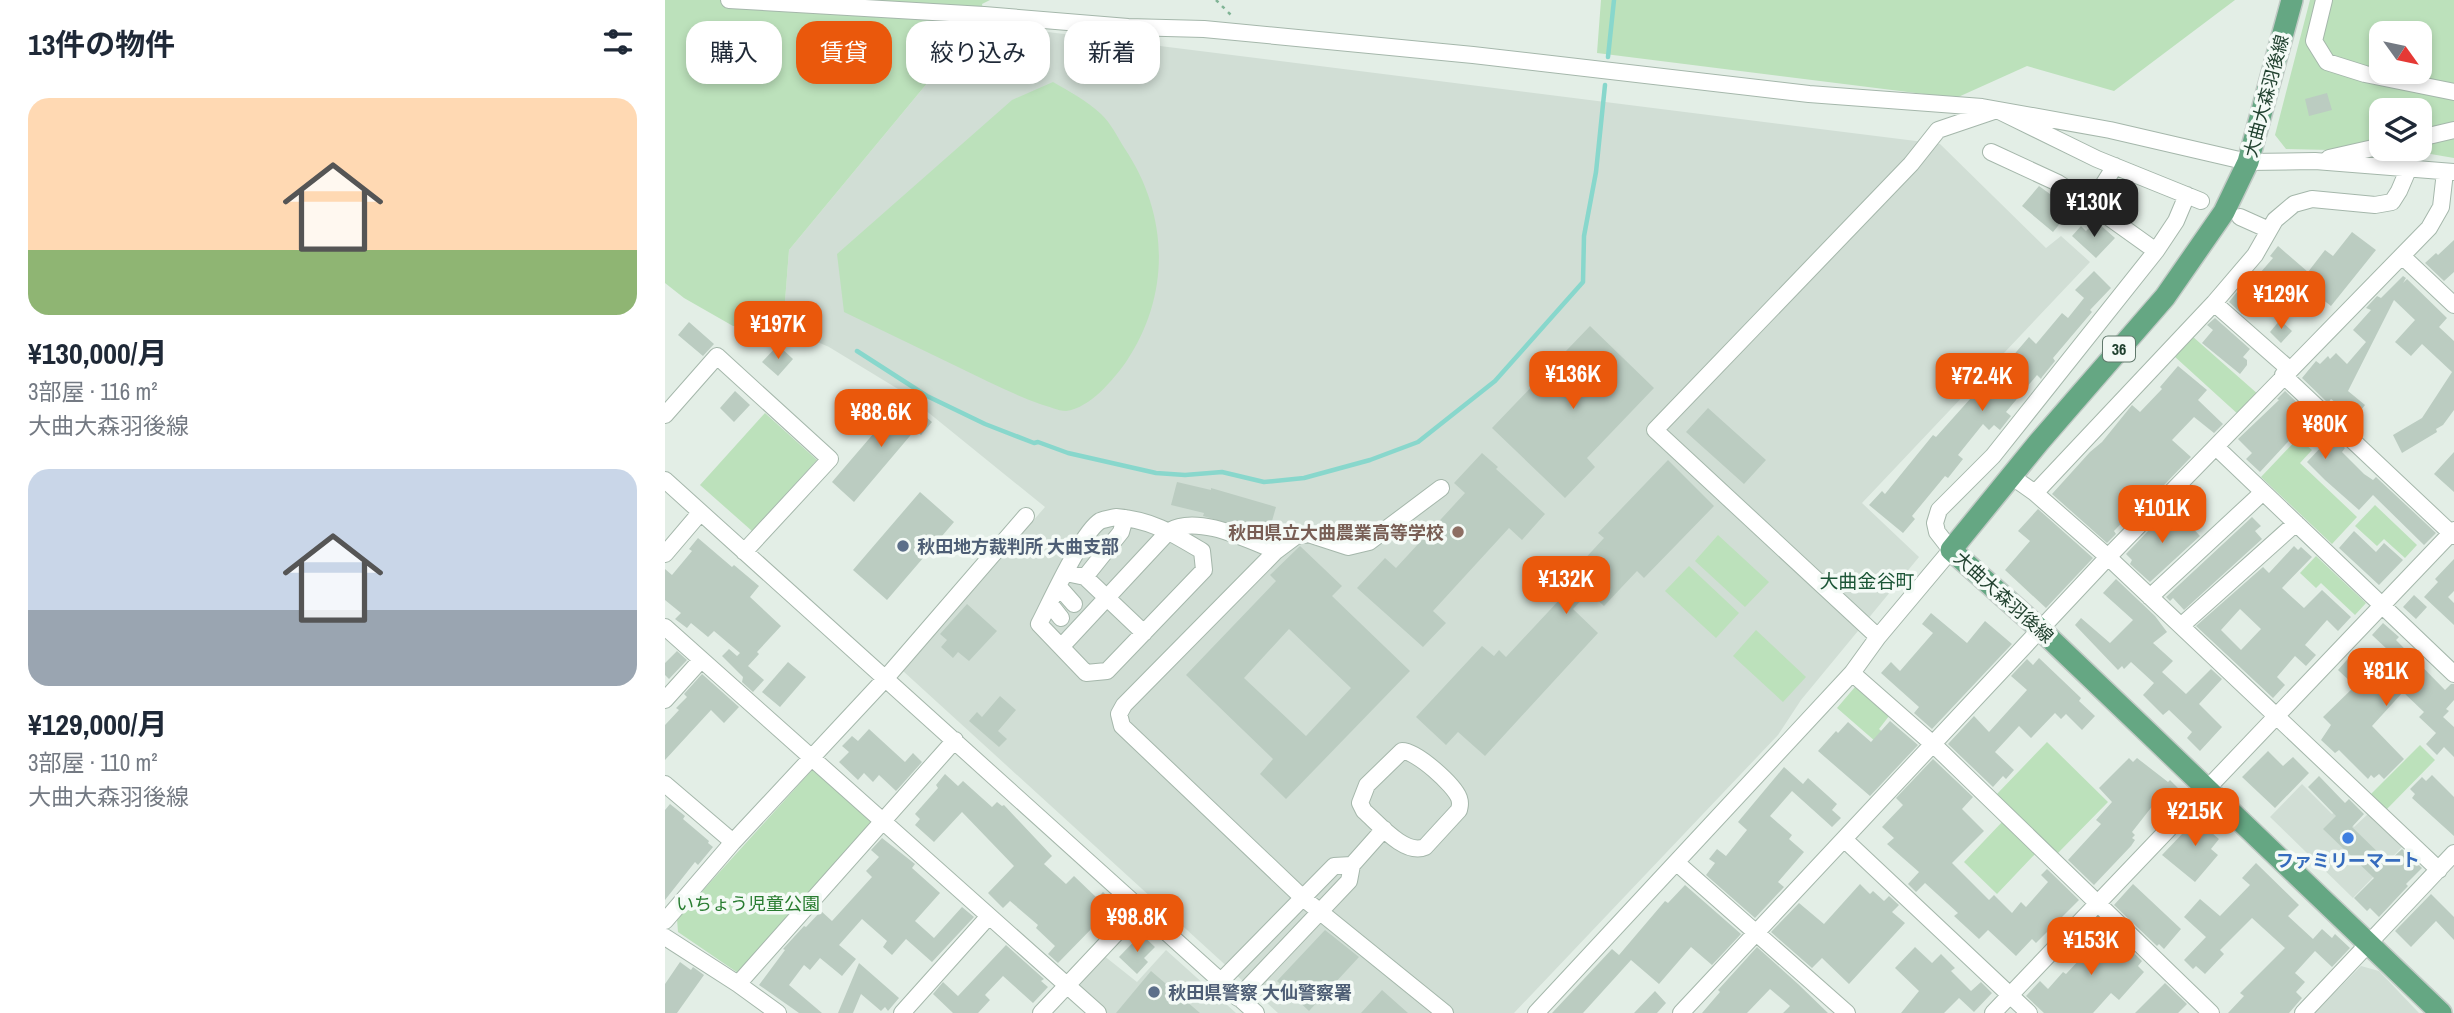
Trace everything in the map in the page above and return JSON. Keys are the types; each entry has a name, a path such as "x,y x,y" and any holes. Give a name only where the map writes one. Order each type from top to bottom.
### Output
{"main road":[{"name":"大曲大森羽後線","path":"2292,0 2248,162 2224,212 2165,297 1951,550 2041,630 2441,1013"}],"street":[{"path":"729,0 984,15 1128,27 1204,29 1473,55 1809,94 1997,110 2110,130 2248,162 2315,161 2450,172 2441,207 2429,228 2108,556 1756,933 1689,1011"},
{"path":"2324,0 2314,41 2327,62 2365,74 2454,92"},
{"path":"1536,1013 1852,673 1878,637 1951,550 1937,532 1935,523 1939,510 1993,456 2156,251 2194,198 2115,166 1997,110 1938,130 1911,164 1655,430 1878,637"},
{"path":"2432,135 2454,130"},
{"path":"2315,161 2369,149"},
{"path":"1991,152 2057,183 2156,251"},
{"path":"2091,204 2115,166"},
{"path":"2035,493 2214,303 2255,255 2275,220 2294,204 2312,199 2375,205 2392,202 2408,170"},
{"path":"2240,217 2269,230"},
{"path":"2402,256 2454,305"},
{"path":"1993,1013 2453,533 2214,303"},
{"path":"665,415 717,356 830,458 744,552"},
{"path":"2216,447 2454,674"},
{"path":"2011,476 2035,493 2108,556 2439,870"},
{"path":"665,480 1256,1013"},
{"path":"1441,488 1369,542 1348,547 1308,534 1296,536 1276,551 1125,705 1119,714 1119,720 1122,726 1303,898 1445,1013"},
{"path":"2150,597 2263,492"},
{"path":"665,554 700,513"},
{"path":"665,921 733,842 885,679 1026,516"},
{"path":"1062,580 1085,577 1121,532 1125,518"},
{"path":"1125,518 1136,519 1169,531 1202,551 1204,570 1107,671 1086,673 1039,625 1076,554 1100,521 1125,518"},
{"path":"2181,626 2296,523"},
{"path":"1061,647 1169,531 1185,524 1203,526 1276,551"},
{"path":"1085,577 1144,633"},
{"path":"1062,580 1074,604"},
{"path":"1050,604 1062,618"},
{"path":"665,627 1098,1013"},
{"path":"665,700 701,660"},
{"path":"1852,673 1934,745 2211,1013"},
{"path":"739,984 955,740"},
{"path":"1408,751 1420,757 1456,792 1459,810 1420,850 1406,847 1384,829 1364,811 1360,803 1361,797 1367,785 1398,753 1408,751"},
{"path":"665,784 733,842"},
{"path":"1238,998 1349,881 1352,865 1384,829"},
{"path":"1845,840 2029,1013"},
{"path":"2302,1013 2454,853"},
{"path":"1677,863 1847,1013"},
{"path":"1220,982 1334,866 1352,865"},
{"path":"1041,1013 1139,909"},
{"path":"902,1013 989,916"},
{"path":"665,937 739,984 778,1013"}],"shaded area":[{"name":"秋田県立大曲農業高等学校","path":"1050,32 1064,34 1064,84 1160,84 1160,46 1940,144 2046,248 2061,236 2090,262 1862,503 1919,557 1801,700 1778,735 1514,1013 1278,1013 903,671 1045,507 903,392 829,347 783,327 789,250 926,84 1050,84"},
{"path":"2302,784 2332,814 2337,810 2354,827 2368,814 2402,847 2353,898 2270,817"},
{"path":"1166,950 1236,1013 1107,1013 1080,989 1079,982 1103,955 1137,982"},
{"path":"2361,966 2379,971 2419,1013 2314,1013"}],"green space":[{"path":"665,0 990,0 982,4 984,15 979,21 906,21 906,84 927,84 789,250 783,327 733,326 684,298 665,283"},
{"path":"1601,0 2235,0 2114,91 2027,66 1956,98 1597,53"},
{"path":"2310,0 2454,0 2454,158 2432,154 2432,98 2369,98 2369,151 2286,149 2275,135"},
{"path":"1053,82 1096,109 1114,131 1140,174 1150,201 1157,228 1159,255 1151,310 1141,336 1126,362 1108,385 1092,399 1066,411 1009,391 844,312 837,254 1012,100"},
{"path":"2192,336 2259,395 2240,416 2174,356"},
{"path":"765,413 817,460 752,531 700,485"},
{"path":"2298,438 2312,450 2300,463 2357,517 2332,544 2261,477"},
{"path":"2375,505 2417,545 2405,558 2384,539 2377,546 2355,526"},
{"path":"1718,535 1769,582 1745,607 1695,561"},
{"path":"2316,556 2366,603 2355,615 2321,583 2316,588 2300,573"},
{"path":"1689,566 1739,613 1716,638 1665,591"},
{"path":"1756,630 1806,677 1783,702 1733,656"},
{"path":"1855,687 1889,716 1879,729 1898,746 1891,755 1837,708"},
{"path":"2047,742 2108,802 2057,854 1996,795"},
{"path":"2420,745 2435,760 2386,810 2371,794"},
{"name":"いちょう児童公園","path":"813,769 876,824 741,975 678,932 677,919"},
{"path":"2003,821 2036,853 1997,894 1964,862"}],"building":[{"path":"2327,93 2332,110 2309,116 2305,99"},
{"path":"2039,186 2065,205 2056,216 2062,221 2053,232 2022,206"},
{"path":"2094,223 2098,223 2115,238 2096,258 2072,236 2081,226 2086,231"},
{"path":"2352,232 2376,250 2331,306 2300,282 2290,294 2287,291 2268,311 2256,300 2242,314 2229,302 2237,292 2239,294 2247,288 2273,258 2270,256 2278,246 2308,272 2325,250 2333,256"},
{"path":"2454,240 2454,272 2444,281 2425,263"},
{"path":"2094,271 2111,288 2090,310 2092,312 2053,358 2055,361 2041,379 2037,375 2006,412 2011,416 2000,430 1994,425 1989,430 1983,424 1958,455 1963,459 1912,516 1915,519 1903,533 1869,505 1882,491 1885,494 1933,435 1936,437 1979,389 1986,394 2002,374 1999,372 2029,337 2036,344 2062,313 2068,318 2084,298 2075,290"},
{"path":"2403,276 2406,278 2403,283 2407,279 2447,318 2439,327 2454,341 2454,410 2443,425 2436,429 2437,432 2402,453 2393,435 2422,418 2452,372 2422,344 2411,356 2395,342 2415,320 2394,300 2348,391 2365,405 2355,418 2331,399 2328,403 2302,378 2316,361 2320,364 2336,353 2347,364 2366,342 2353,330 2371,310 2366,308 2377,296 2381,298"},
{"path":"2215,318 2250,349 2243,357 2247,360 2247,365 2240,374 2202,343 2213,330 2207,325"},
{"path":"2280,320 2292,331 2281,343 2270,332"},
{"path":"689,322 714,344 703,356 678,335"},
{"path":"1590,326 1654,388 1587,458 1595,467 1565,498 1492,428"},
{"path":"778,345 793,359 778,376 762,362"},
{"path":"2178,366 2207,390 2198,400 2223,424 2214,433 2194,417 2172,440 2191,457 2143,507 2140,504 2114,531 2116,534 2107,543 2052,494 2102,442 2132,405 2140,412 2162,389 2160,387"},
{"path":"735,391 750,405 734,422 720,408"},
{"path":"2285,391 2345,448 2342,452 2364,474 2373,480 2376,477 2436,533 2424,545 2373,495 2359,510 2325,480 2307,462 2323,445 2304,428 2301,432 2299,430 2260,472 2246,459 2252,453 2238,439"},
{"path":"904,398 932,422 921,435 915,430 854,502 832,482"},
{"path":"1708,408 1766,460 1744,484 1686,432"},
{"path":"2454,452 2454,492 2434,474"},
{"path":"1482,453 1545,514 1522,540 1509,528 1433,611 1446,623 1423,647 1357,588 1385,558 1396,568 1465,493 1454,483"},
{"path":"1668,460 1714,506 1644,578 1637,571 1604,606 1589,592 1573,609 1598,633 1485,756 1458,732 1446,745 1416,717 1482,646 1494,656 1499,650 1506,657 1576,582 1569,576 1604,538 1598,533"},
{"path":"1177,482 1211,488 1276,507 1268,535 1203,516 1204,513 1171,505"},
{"name":"秋田地方裁判所 大曲支部","path":"920,492 954,522 887,600 853,570"},
{"path":"2172,506 2200,536 2150,582 2130,564 2132,560 2126,554"},
{"path":"2038,509 2093,558 2046,608 2005,570 2030,541 2018,531"},
{"path":"2252,517 2261,526 2255,531 2262,539 2184,610 2173,598 2170,601 2166,597"},
{"path":"2354,531 2376,552 2384,543 2403,560 2379,585 2339,548"},
{"path":"698,538 759,586 750,597 781,626 748,666 764,680 753,692 742,682 743,677 722,656 729,649 737,656 740,653 714,631 708,637 691,623 687,628 675,619 681,613 665,600 665,569 672,575 692,551 689,549"},
{"path":"1300,546 1342,586 1332,596 1410,671 1286,799 1260,774 1273,759 1186,675 1276,581 1270,575","holes":["1289,629 1351,688 1306,736 1244,678"]},
{"path":"2294,546 2298,550 2301,547 2312,557 2282,588 2304,608 2322,590 2351,617 2338,631 2327,620 2305,645 2316,655 2306,666 2295,656 2277,677 2285,685 2273,698 2196,626 2263,567 2269,573","holes":["2240,609 2261,629 2241,650 2221,630"]},
{"path":"2454,559 2454,591 2448,597 2454,603 2454,625 2424,597 2438,582 2435,579"},
{"path":"2116,579 2155,616 2167,632 2153,643 2173,661 2162,672 2186,694 2211,669 2222,679 2199,704 2222,727 2200,751 2187,738 2192,732 2169,710 2163,715 2143,695 2154,683 2131,662 2124,669 2122,666 2118,670 2075,625 2081,618 2110,643 2133,620 2103,593"},
{"path":"2414,595 2427,607 2416,619 2403,607"},
{"path":"967,604 997,631 969,661 958,652 953,658 941,647 947,640 940,634"},
{"path":"1931,613 1967,643 1985,621 2012,644 1932,729 1914,713 1919,707 1881,673 1891,662 1900,671 1933,633 1922,624"},
{"path":"2383,623 2399,637 2396,640 2445,690 2454,684 2454,700 2443,717 2454,727 2454,757 2444,747 2437,755 2426,744 2436,733 2419,717 2424,712 2403,692 2372,726 2404,759 2384,779 2379,774 2374,778 2371,775 2368,779 2339,750 2335,753 2321,740 2331,725 2323,717 2355,686 2338,670 2353,653 2371,670 2389,651 2372,635"},
{"path":"677,651 687,660 669,679 665,675 665,663"},
{"path":"2039,658 2081,698 2079,701 2095,716 2082,730 2066,714 2061,719 2055,713 2031,738 2019,726 1995,752 2014,770 2006,779 2003,776 1993,787 1948,744 1974,716 1989,732 2027,690 2011,676 2027,659 2033,665"},
{"path":"788,662 806,677 780,707 762,692"},
{"path":"702,674 739,707 724,723 711,710 665,760 665,725 687,697 684,694"},
{"path":"1000,696 1016,710 998,731 1007,739 999,747 969,721 977,712 982,717"},
{"path":"1890,721 1918,745 1870,796 1818,751 1848,722 1871,742"},
{"path":"869,729 905,762 913,753 922,762 896,791 879,775 873,782 864,773 858,780 839,762 849,752 842,746 852,736 858,741"},
{"path":"2268,751 2283,766 2293,757 2309,773 2275,808 2242,777"},
{"path":"2129,758 2133,762 2137,758 2168,782 2170,780 2182,792 2163,813 2154,804 2132,832 2135,835 2132,838 2135,840 2131,846 2094,885 2068,860 2101,824 2096,820 2112,802 2099,788"},
{"path":"1933,759 1973,797 1962,809 1984,831 1952,863 1989,900 1994,895 2012,913 2021,902 2026,907 2048,882 2041,875 2047,869 2079,900 2036,943 2032,939 2016,956 1988,930 1979,939 1954,916 1958,913 1925,883 1916,892 1908,884 1919,872 1887,844 1894,838 1882,827 1903,805 1896,798"},
{"path":"1784,767 1803,784 1808,778 1837,804 1832,810 1841,818 1832,827 1792,791 1770,816 1792,835 1789,839 1804,852 1778,882 1784,887 1755,918 1706,875 1715,863 1709,859 1717,849 1726,856 1747,830 1738,822"},
{"path":"945,774 958,786 963,781 992,807 997,802 1004,805 1052,856 1044,864 1066,884 1074,876 1097,898 1103,892 1120,908 1103,926 1099,921 1058,963 1048,954 1055,946 1036,928 1038,925 1010,901 1003,908 988,893 1014,866 962,812 934,842 915,825 920,819 915,814 938,788 936,785"},
{"path":"2432,775 2454,797 2454,836 2412,798 2415,794 2410,789 2422,777 2426,781"},
{"path":"2319,776 2345,803 2349,799 2364,814 2352,827 2388,862 2402,849 2422,868 2379,917 2370,908 2367,911 2354,898 2374,878 2323,829 2336,816 2308,787"},
{"path":"670,804 685,816 683,819 713,847 698,865 695,862 665,900 665,810"},
{"path":"2204,811 2218,825 2212,833 2219,839 2211,849 2218,855 2195,882 2162,855"},
{"path":"882,838 915,864 912,868 940,893 915,921 934,938 962,907 974,917 932,962 906,939 892,955 883,947 887,941 862,919 839,945 856,959 842,976 820,958 810,970 804,965 789,985 822,1013 799,1013 759,985 785,950 783,949 804,926 821,911 832,921 872,877 866,871 879,857 871,850"},
{"path":"2256,863 2299,905 2288,916 2313,939 2322,929 2332,938 2335,934 2350,948 2332,967 2315,951 2295,973 2305,982 2296,992 2302,998 2289,1013 2228,1013 2244,996 2240,993 2285,948 2252,918 2220,950 2224,954 2205,974 2196,966 2193,969 2184,960 2206,937 2184,917 2200,899 2220,916 2250,885 2242,878"},
{"path":"1860,884 1870,894 1873,891 1884,901 1889,896 1899,905 1892,912 1905,923 1849,984 1822,958 1812,968 1771,932 1799,903 1824,924"},
{"path":"2133,884 2181,929 2164,949 2159,944 2157,946 2114,905"},
{"path":"1685,885 1741,934 1712,965 1691,947 1659,984 1631,960 1583,1013 1552,1013 1612,949 1619,955 1665,901 1668,903"},
{"path":"2431,894 2454,917 2454,940 2436,921 2411,947 2395,931"},
{"path":"2098,918 2142,961 2138,966 2144,972 2119,1000 2111,993 2093,1013 2044,1013 2026,996 2040,981 2048,989 2097,941 2089,927"},
{"path":"1325,930 1359,957 1309,1011 1277,981"},
{"path":"1141,934 1155,947 1144,958 1148,962 1137,974 1119,957"},
{"path":"1006,945 1044,979 1041,981 1048,987 1033,1003 1003,976 985,995 990,1000 978,1013 953,1013 933,994 943,982 958,996"},
{"path":"1757,947 1828,1013 1783,1013 1790,1006 1770,989 1747,1013 1702,1013 1720,992 1718,990"},
{"path":"1915,947 1932,963 1941,954 1955,968 1951,971 1971,991 1981,982 1992,993 1974,1012 1959,998 1944,1013 1901,1013 1919,991 1895,968"},
{"path":"680,962 704,975 677,1013 665,1013 665,984"},
{"path":"859,963 899,998 888,1011 885,1007 881,1011 861,994 853,1013 838,1013"},
{"name":"秋田県警察 大仙警察署","path":"1151,971 1200,1013 1116,1013"},
{"path":"2165,983 2187,1004 2178,1013 2135,1013"},
{"path":"1382,990 1408,1013 1361,1013"},
{"path":"1655,991 1666,1003 1657,1013 1634,1013"}],"waterway":[{"path":"1608,57 1614,0"},
{"path":"857,351 927,396 985,424 1068,453 1156,473 1185,475 1222,472 1264,482 1304,478 1370,460 1418,442 1495,381 1583,282 1584,236 1596,172 1605,85"}],"place":[{"name":"秋田県立大曲農業高等学校","path":"1458,532"},
{"name":"秋田地方裁判所 大曲支部","path":"903,546"},
{"name":"ファミリーマート","path":"2348,838"},
{"name":"秋田県警察 大仙警察署","path":"1154,992"}],"district":[{"name":"大曲金谷町","path":"1867,581"}]}
